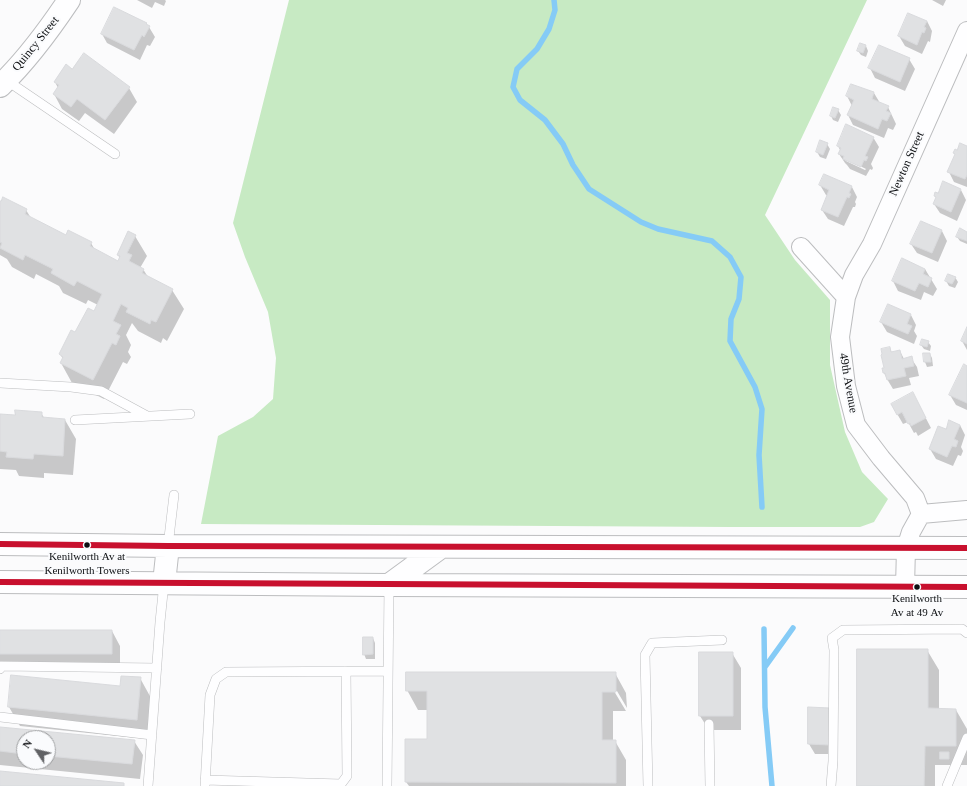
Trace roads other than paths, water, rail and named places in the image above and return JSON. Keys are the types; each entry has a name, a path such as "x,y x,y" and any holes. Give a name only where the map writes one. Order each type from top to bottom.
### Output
{"main road":[{"name":"Quincy Street","path":"3,83 36,46 69,0"},
{"path":"0,544 168,546 967,548"},
{"path":"164,583 168,546"},
{"path":"389,585 441,547"},
{"path":"0,582 967,587"}],"street":[{"name":"Newton Street","path":"846,297 854,275 872,244 967,31"},
{"path":"801,247 846,297"},
{"name":"49th Avenue","path":"846,297 840,337 846,386 856,425 881,458 915,498 921,514"},
{"path":"905,587 906,548 911,532 921,514 967,510"}],"lane":[{"path":"3,83 115,154"},
{"path":"0,383 71,387 101,391 147,416"},
{"path":"75,420 190,414"},
{"path":"168,546 174,495"},
{"path":"148,786 164,583"},
{"path":"387,786 389,585"},
{"path":"832,786 834,737 834,650 832,638 843,630 962,629 967,633"},
{"path":"648,786 645,655 652,643 722,640"},
{"path":"0,669 1,666 157,668"},
{"path":"346,671 347,776 341,784 205,783 210,695 216,680 226,672 346,671 388,671"},
{"path":"0,717 152,735"},
{"path":"709,724 710,786"},
{"path":"947,786 967,738"}],"waterway":[{"path":"554,0 555,10 549,29 537,49 517,69 513,87 520,100 545,120 563,144 573,165 589,189 641,222 658,229 712,241 730,257 741,277 739,299 731,319 730,341 755,387 762,409 759,455 762,507"},
{"path":"765,667 793,628"},
{"path":"764,629 765,707 772,786"}],"place":[{"name":"Kenilworth Av at Kenilworth Towers","path":"87,545"},
{"name":"Kenilworth Av at 49 Av","path":"917,587"}]}
